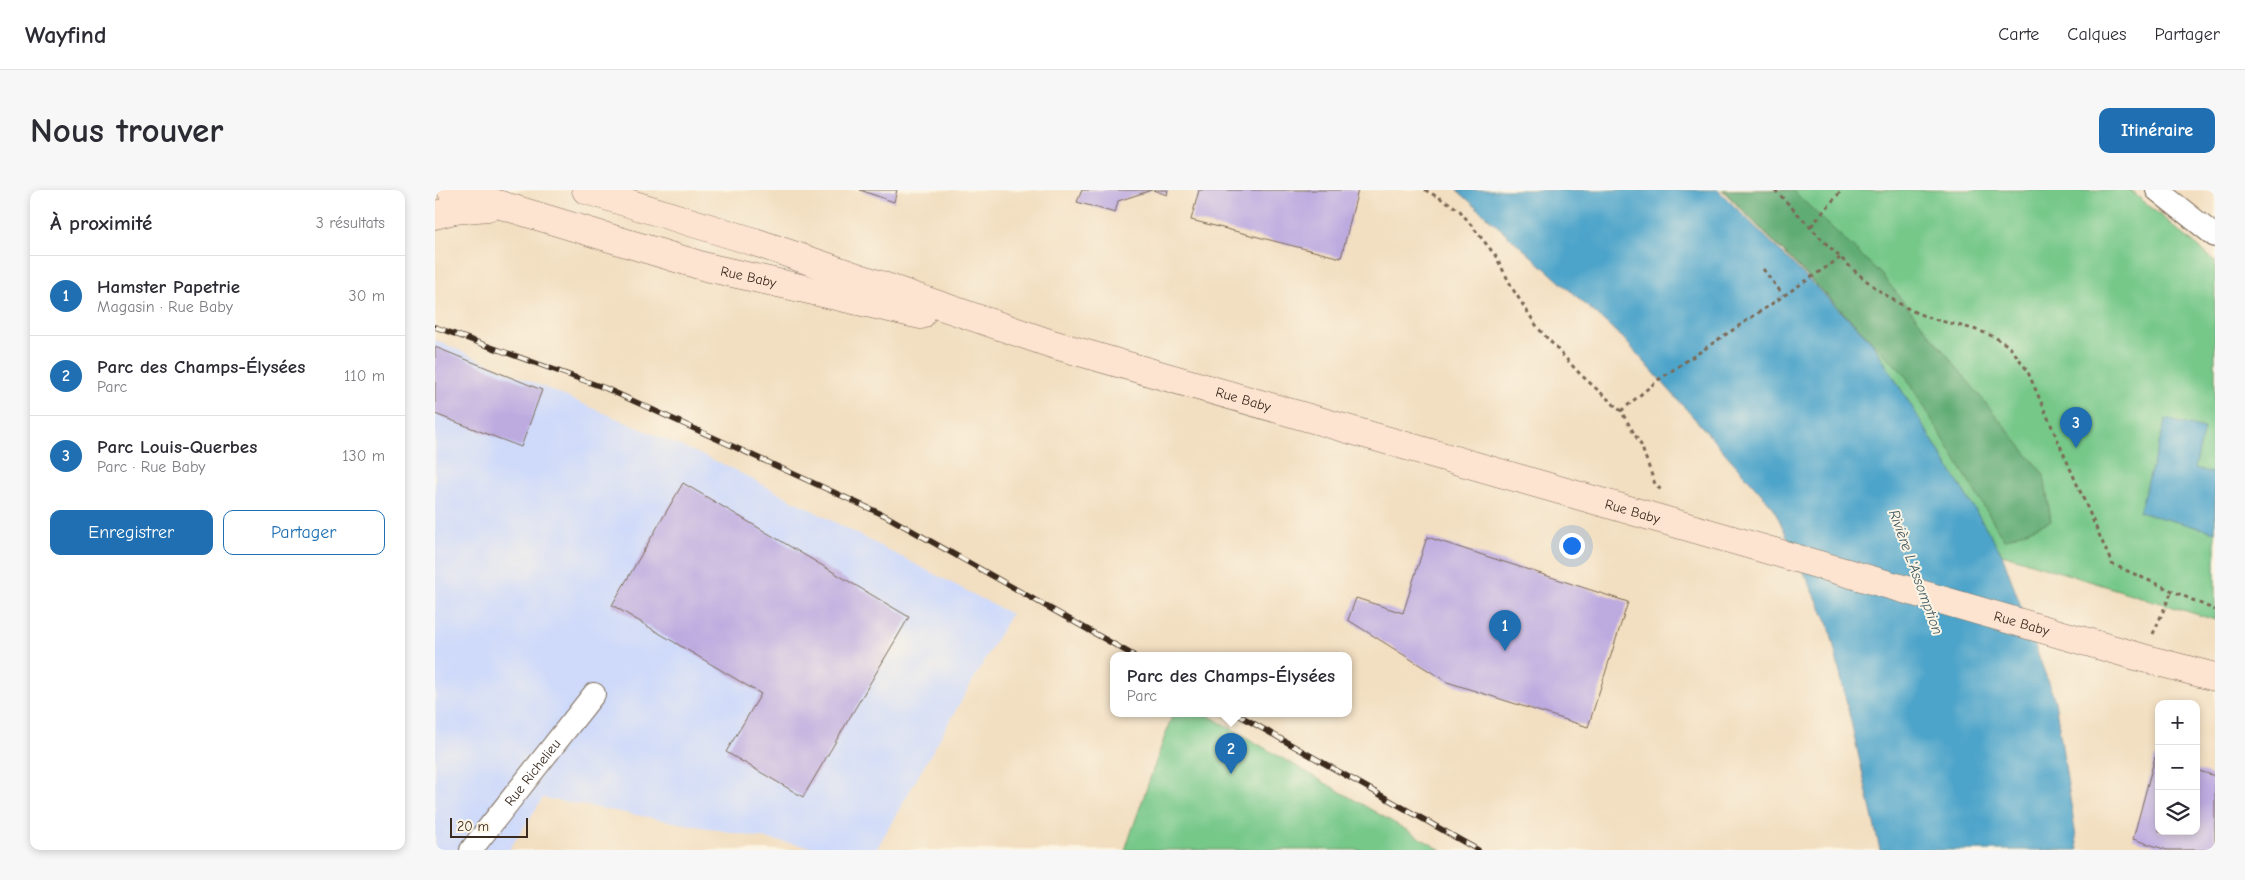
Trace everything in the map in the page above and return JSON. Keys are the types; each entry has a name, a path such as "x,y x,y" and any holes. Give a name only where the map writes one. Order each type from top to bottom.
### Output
{"main road":[{"name":"Rue Baby","path":"451,190 706,267 1052,344"},
{"name":"Rue Baby","path":"586,190 755,242 1052,344 2143,658 2215,677"},
{"path":"435,215 454,210 501,206"}],"street":[{"path":"2157,190 2215,236"},
{"name":"Rue Richelieu","path":"471,850 594,694"}],"path":[{"path":"1425,190 1460,211 1495,255 1514,291 1538,328 1580,374 1621,411 1641,445 1655,484"},
{"path":"1775,190 1840,258 1877,288 1916,313 1988,334 2008,346 2027,370 2112,564 2215,610"},
{"path":"1811,226 1842,190"},
{"path":"1621,411 1658,380 1840,258"},
{"path":"1763,269 1783,295"},
{"path":"2143,658 2172,591"}],"shaded area":[{"path":"435,340 727,466 1011,614 876,850 828,850 543,798 509,850 435,850"}],"green space":[{"path":"1722,190 2130,190 2215,261 2215,620 2002,554 1872,342"},
{"path":"1723,190 1792,190 1881,274 2044,475 2051,521 2004,540 1905,375"},
{"path":"1172,717 1211,717 1441,850 1125,850"}],"water":[{"name":"Rivière L'Assomption","path":"1457,190 1718,190 1872,342 2002,554 2055,701 2078,850 1880,850 1829,625 1773,507 1623,338"},
{"path":"2166,419 2204,429 2195,468 2215,474 2215,532 2139,512"}],"building":[{"path":"860,190 897,190 894,202"},
{"path":"1082,190 1152,190 1118,201 1115,213 1077,202"},
{"path":"1153,190 1168,190 1167,195"},
{"path":"1199,190 1358,190 1341,258 1191,220"},
{"path":"435,347 542,390 521,447 435,414"},
{"path":"683,483 909,617 803,797 726,752 761,694 612,605"},
{"path":"1427,537 1628,602 1588,727 1447,682 1348,620 1356,598 1403,613"},
{"path":"2155,757 2155,835 2200,835 2200,771 2215,776 2215,850 2167,850 2133,839"}],"railway":[{"path":"435,327 605,388 886,516 1128,652"},
{"path":"1242,717 1478,850"}],"place":[{"name":"Parc Louis-Querbes","path":"2076,448"},
{"name":"Hamster Papetrie","path":"1505,651"},
{"name":"Parc des Champs-Élysées","path":"1231,774"}]}
